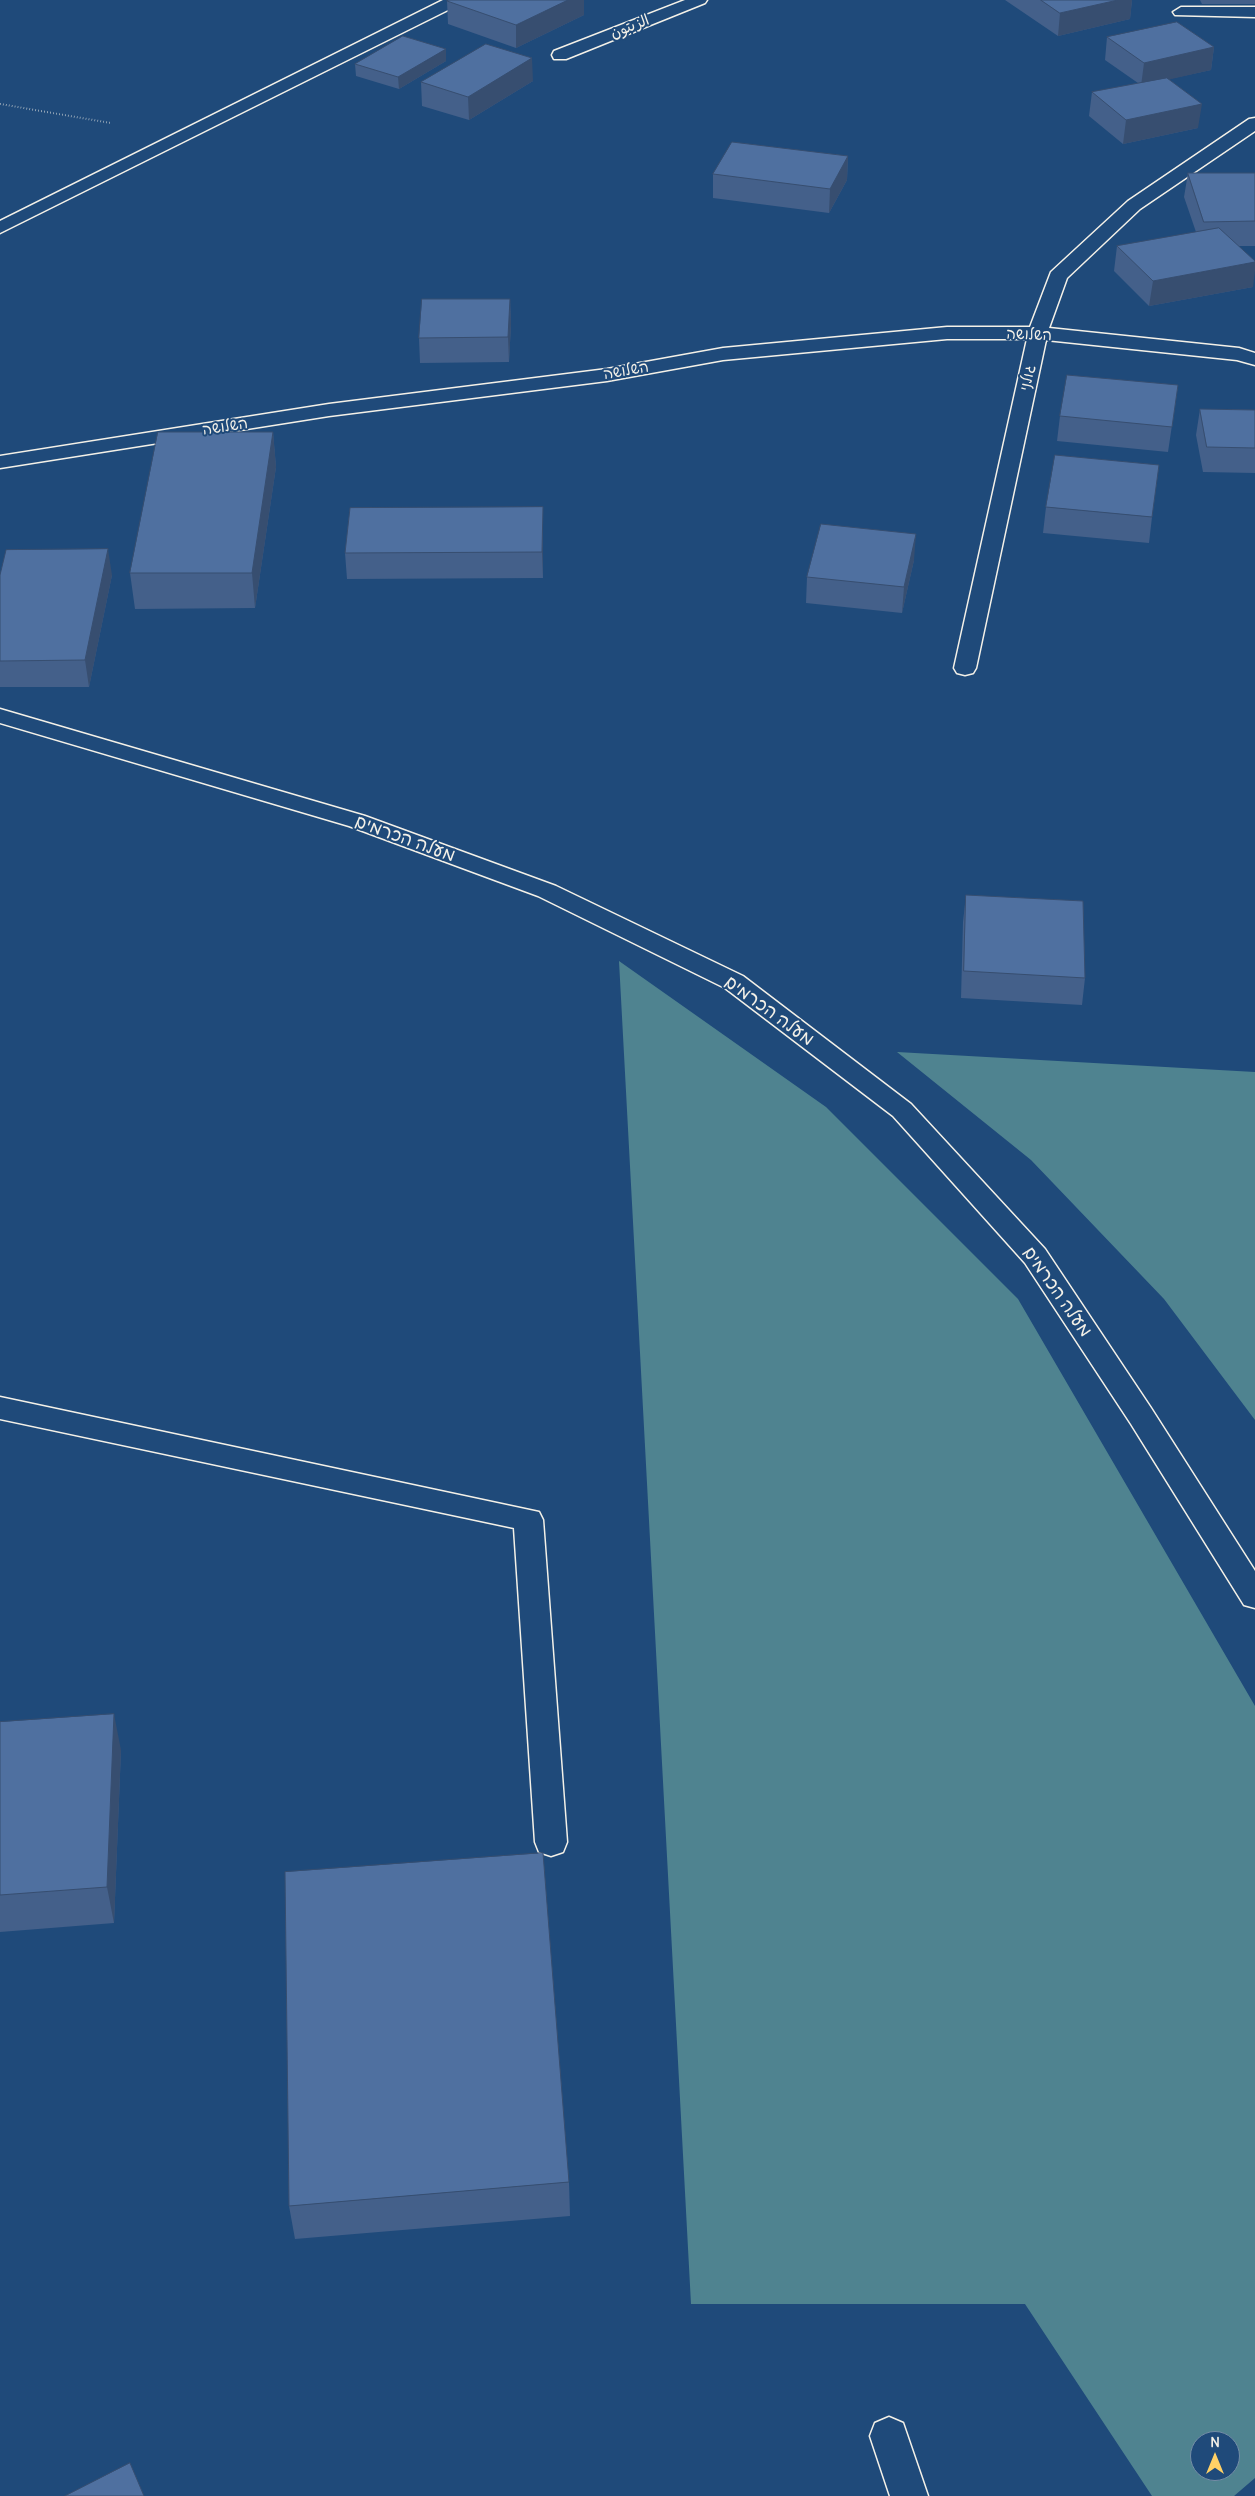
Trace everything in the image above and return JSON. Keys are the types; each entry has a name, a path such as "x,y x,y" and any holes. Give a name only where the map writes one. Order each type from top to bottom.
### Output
{"street":[{"path":"0,228 456,0"},
{"name":"الزيتون","path":"560,55 699,0"},
{"path":"1181,12 1255,12"},
{"name":"גולני","path":"965,668 1038,334 1058,276 1134,205 1255,123"},
{"name":"השלושה","path":"0,462 329,410 607,375 723,354 947,334 1038,334 1247,357"},
{"path":"1247,357 1255,343"},
{"name":"מעלה הכרמים","path":"0,716 366,825 547,891 734,982 902,1110 1035,1256 1141,1416 1255,1596"},
{"path":"0,1408 528,1520 551,1842"},
{"path":"889,2436 910,2496"}],"path":[{"path":"0,104 185,136"}],"green space":[{"path":"619,961 826,1107 1018,1299 1255,1706 1255,2478 1234,2496 1152,2496 1025,2304 691,2304"},
{"path":"897,1052 1255,1072 1255,1420 1164,1299 1031,1160"}],"building":[{"path":"568,0 516,25 447,1"},
{"path":"1041,0 1118,0 1060,13"},
{"path":"1177,22 1214,47 1144,63 1107,37"},
{"path":"403,36 446,49 398,77 355,64"},
{"path":"486,44 532,58 468,97 421,82"},
{"path":"1167,78 1202,104 1126,120 1092,92"},
{"path":"732,142 848,156 830,189 713,174"},
{"path":"1188,173 1255,173 1255,221 1204,222"},
{"path":"1219,228 1255,262 1153,281 1117,246"},
{"path":"422,299 510,299 508,337 419,338"},
{"path":"1067,375 1178,385 1172,427 1060,416"},
{"path":"1200,409 1255,410 1255,448 1207,447"},
{"path":"158,432 273,432 252,573 130,573"},
{"path":"1055,455 1159,465 1152,517 1046,507"},
{"path":"543,507 542,552 345,553 350,508"},
{"path":"821,524 916,534 904,587 807,577"},
{"path":"108,549 85,660 0,661 0,575 6,550"},
{"path":"966,895 1083,901 1085,978 964,971"},
{"path":"114,1714 107,1887 0,1895 0,1722"},
{"path":"543,1853 569,2182 289,2206 285,1872"},
{"path":"130,2463 144,2496 65,2496"}]}
